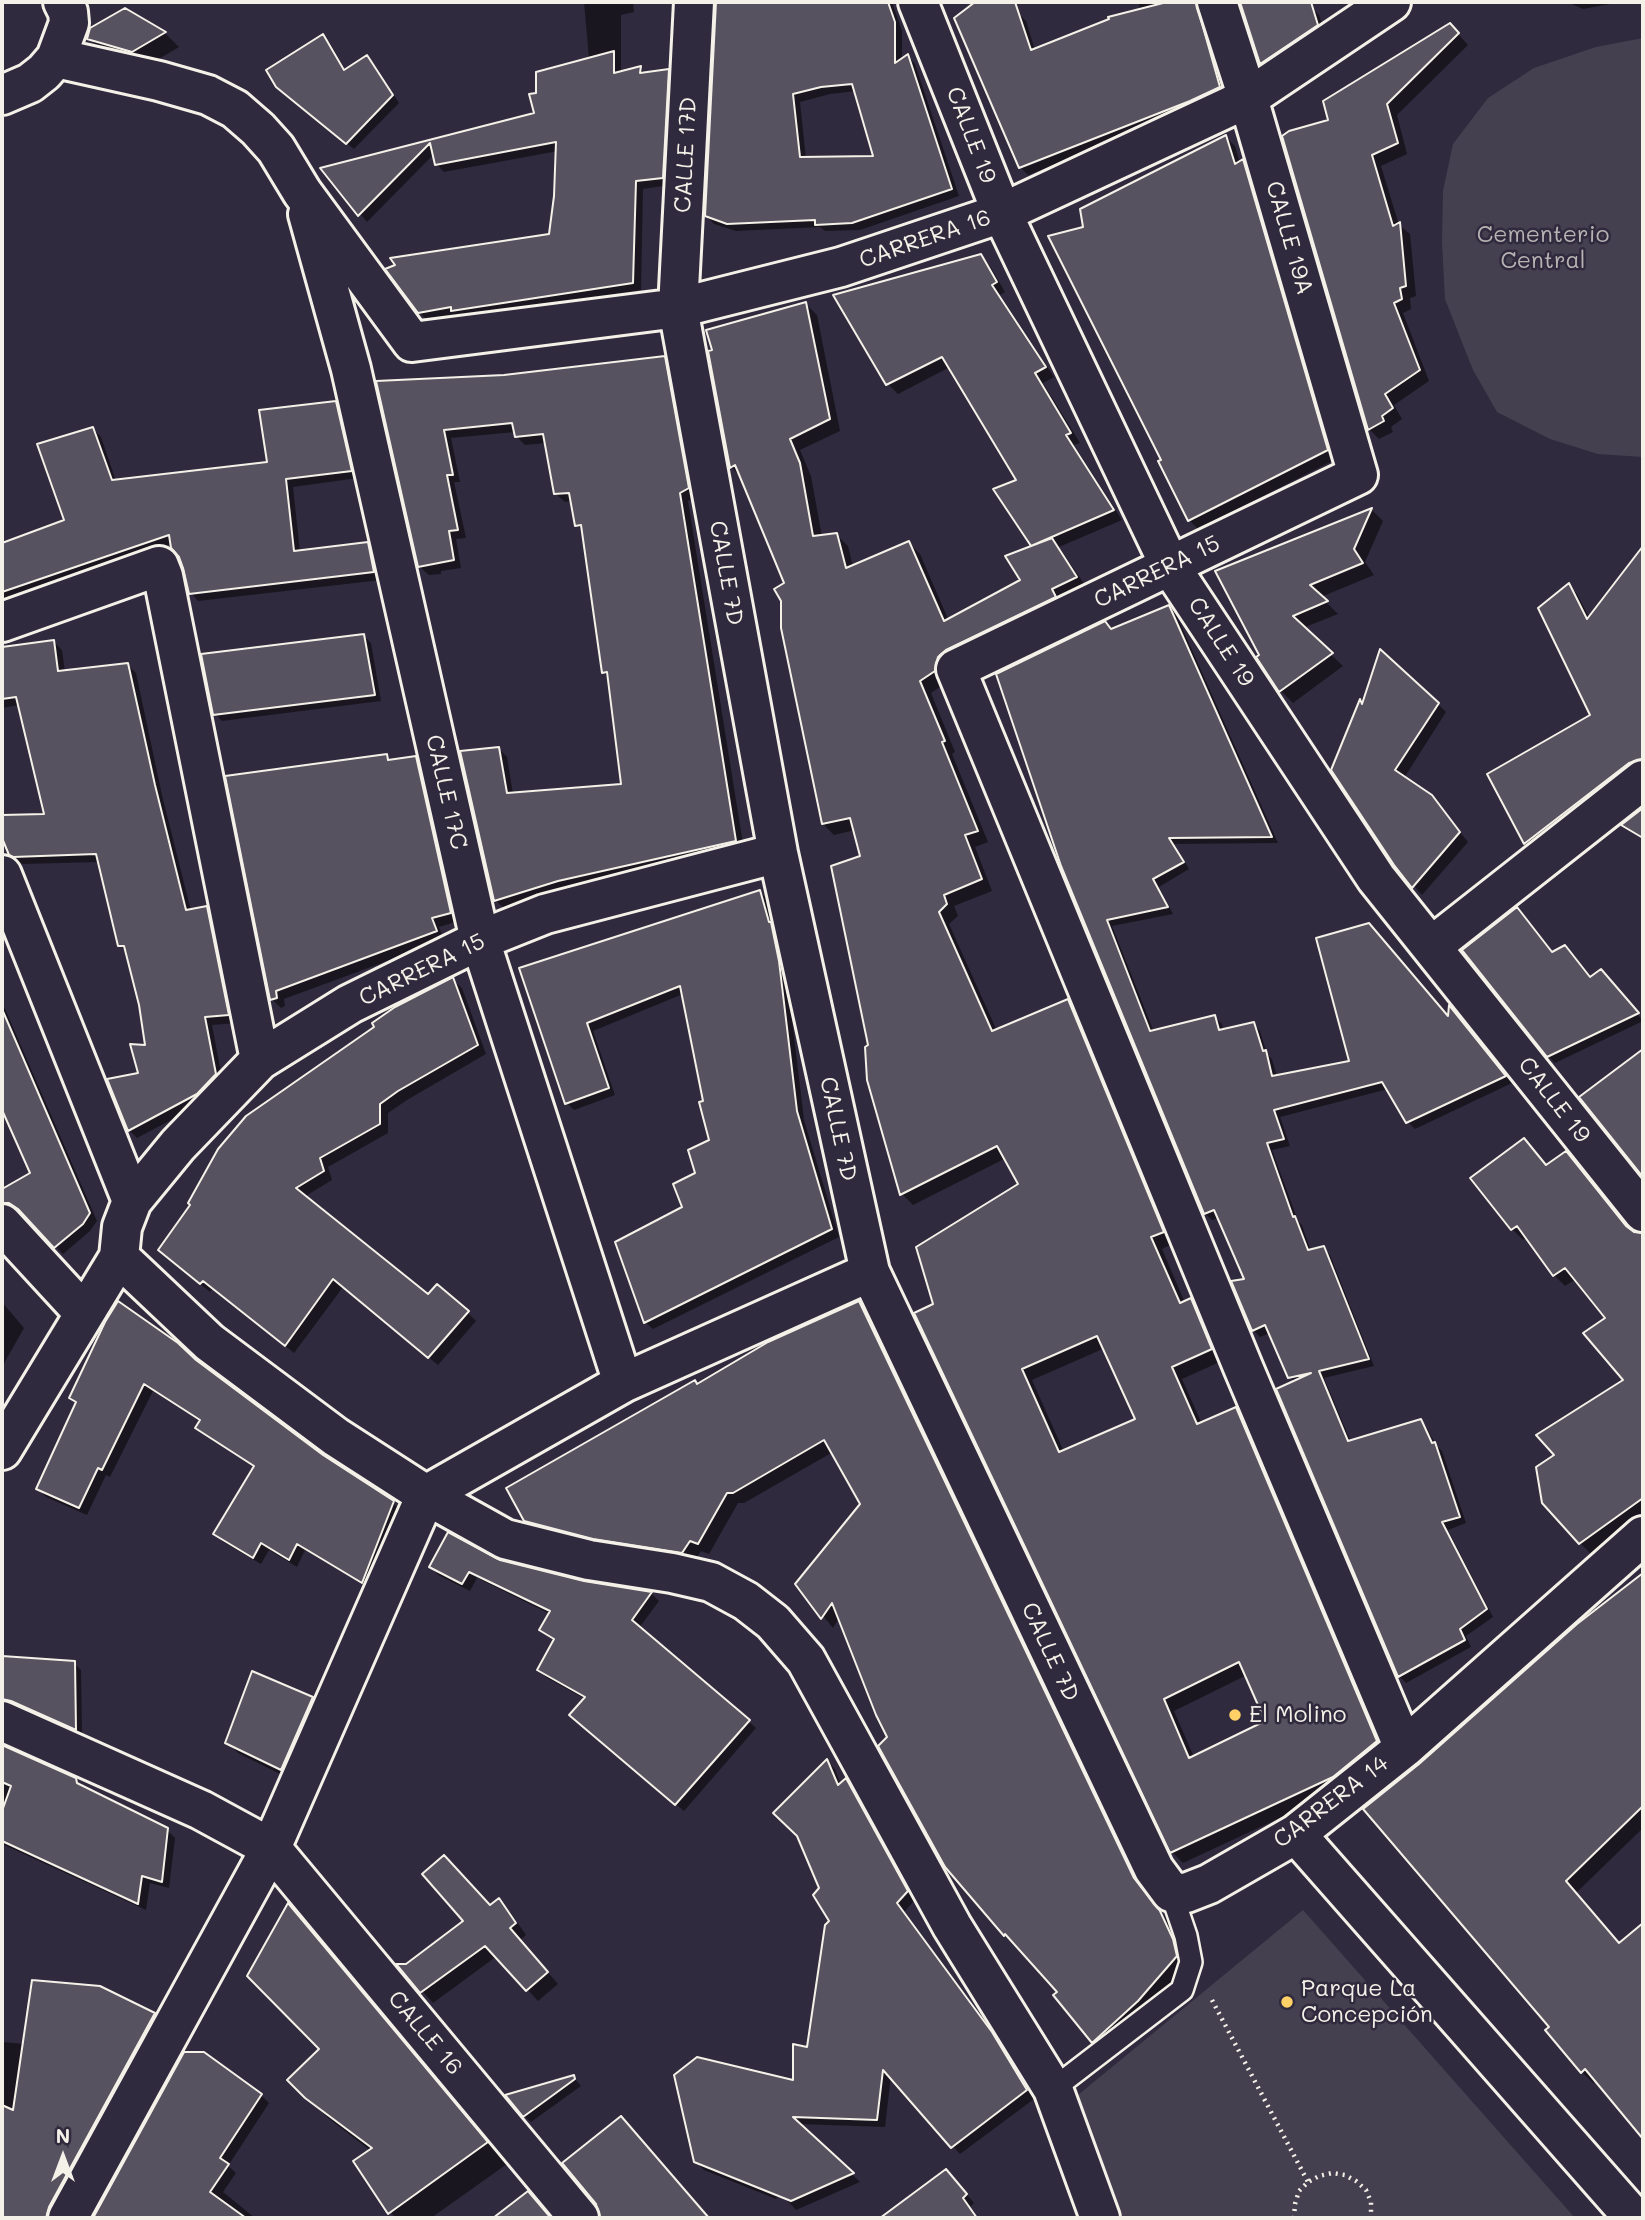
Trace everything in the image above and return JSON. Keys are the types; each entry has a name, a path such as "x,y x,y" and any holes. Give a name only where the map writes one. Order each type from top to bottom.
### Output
{"street":[{"path":"2,95 30,83 56,58 69,23 64,2"},
{"name":"CALLE 17D","path":"678,308 694,2"},
{"name":"CALLE 19","path":"918,2 1002,214 1170,566 1376,878 1643,1212"},
{"name":"CALLE 19A","path":"1217,2 1248,98 1358,475"},
{"name":"CARRERA 16","path":"302,192 412,342 678,308 841,267 1002,214 1248,98 1391,2"},
{"path":"56,58 208,95 235,109 276,149 302,192"},
{"name":"CALLE 17C","path":"302,192 351,369 480,940 623,1382"},
{"name":"CALLE 7D","path":"678,308 778,853 870,1272 1154,1869 1171,1892"},
{"name":"CARRERA 15","path":"1358,475 956,669 1227,1329 1404,1748"},
{"path":"2,622 159,566 260,1060"},
{"path":"1432,946 1643,780"},
{"name":"CARRERA 15","path":"132,1201 178,1145 260,1060 350,1004 480,940 545,914 778,853"},
{"path":"2,875 132,1201 122,1227 119,1257 2,1450"},
{"path":"2,1224 84,1313"},
{"path":"119,1257 209,1342 336,1437 426,1495 505,1539 589,1560 711,1582 746,1601 773,1622 806,1660 952,1926 1053,2090 1100,2218"},
{"path":"68,2218 271,1848 426,1495 623,1382 870,1272"},
{"name":"CARRERA 14","path":"1171,1892 1186,1892 1209,1884 1296,1834 1404,1748 1643,1536"},
{"path":"2,1721 201,1811 271,1848"},
{"path":"1296,1834 1634,2218"},
{"name":"CALLE 16","path":"271,1848 579,2218"}],"lane":[{"path":"1053,2090 1182,1990 1191,1962 1186,1936 1171,1892"}],"path":[{"path":"1191,1962 1308,2182"},
{"path":"1294,2218 1299,2191 1308,2182 1332,2173 1345,2175 1366,2190 1371,2202 1371,2218"}],"green space":[{"name":"Cementerio Central","path":"1643,38 1643,457 1598,454 1550,439 1497,412 1473,370 1445,299 1442,242 1443,191 1453,144 1488,98 1534,68 1596,47"},
{"name":"Parque La Concepción","path":"1303,1910 1575,2218 1101,2218 1078,2095"}],"building":[{"path":"716,2 888,2 895,22 895,63 908,54 952,189 852,223 815,225 815,220 727,224 705,216","holes":["852,84 873,156 800,157 793,94 821,87"]},
{"path":"975,2 1015,2 1031,50 1109,19 1108,17 1167,2 1196,2 1220,87 1019,168 954,18"},
{"path":"1240,2 1311,2 1318,25 1260,64"},
{"path":"125,8 166,32 132,52 87,39 90,28"},
{"path":"1450,23 1459,33 1387,104 1398,143 1372,155 1393,226 1400,222 1406,286 1400,288 1402,299 1394,303 1420,370 1385,394 1393,408 1382,416 1384,421 1368,430 1282,136 1289,131 1328,120 1323,101"},
{"path":"323,34 344,70 367,55 393,95 346,144 276,87 266,70"},
{"path":"614,51 614,73 641,66 640,73 669,69 663,178 636,181 633,283 451,311 451,307 418,313 385,269 395,265 390,258 549,234 554,196 556,142 435,165 430,143 358,216 320,168 534,113 529,94 536,93 536,72"},
{"path":"1226,135 1235,164 1243,159 1328,450 1188,521 1158,461 1161,460 1048,236 1083,227 1080,209"},
{"path":"981,254 997,282 992,285 1046,367 1035,373 1071,433 1066,435 1114,510 1031,546 993,489 1016,480 942,357 886,385 833,295"},
{"path":"806,302 830,419 790,439 800,463 813,536 837,533 846,568 909,541 944,621 1020,580 1005,556 1052,538 1077,577 1052,589 1056,597 946,650 938,657 935,671 920,681 978,831 965,835 982,879 944,895 947,904 939,912 992,1031 1068,999 1164,1232 1151,1237 1180,1303 1191,1298 1212,1349 1172,1367 1197,1424 1236,1407 1377,1741 1333,1777 1170,1853 914,1313 933,1304 916,1247 1018,1184 997,1146 900,1195 867,1080 865,1047 868,1045 831,866 860,856 850,818 822,824 781,628 781,601 774,589 784,583 735,465 730,468 708,351 712,350 706,330","holes":["1097,1336 1135,1419 1059,1452 1022,1369","1239,1662 1265,1721 1189,1758 1164,1699"]},
{"path":"665,356 689,488 680,493 736,841 558,881 494,901 460,751 499,747 507,793 621,784 607,672 602,673 581,525 575,526 569,493 554,494 543,434 515,437 512,423 444,430 453,475 447,475 458,530 449,531 454,560 418,567 376,381 504,375"},
{"path":"336,401 352,471 286,479 294,551 368,542 374,572 189,594 183,568 179,557 171,548 169,535 2,592 2,543 64,520 37,444 93,427 112,480 267,462 259,410"},
{"path":"1372,508 1354,549 1363,563 1310,585 1328,601 1293,616 1333,653 1279,692 1256,657 1259,655 1215,571"},
{"path":"1643,546 1643,759 1629,763 1524,844 1487,774 1590,715 1538,608 1569,583 1587,619"},
{"path":"1169,605 1272,837 1169,838 1184,862 1153,879 1168,907 1107,920 1150,1031 1215,1015 1219,1030 1254,1022 1263,1051 1266,1050 1272,1076 1349,1061 1316,938 1369,923 1448,1016 1449,1005 1506,1076 1406,1123 1382,1082 1274,1110 1284,1139 1267,1143 1293,1217 1295,1216 1308,1250 1324,1246 1369,1359 1319,1371 1348,1441 1421,1419 1432,1443 1435,1442 1460,1517 1442,1522 1487,1609 1460,1629 1465,1640 1398,1677 1276,1389 1311,1373 1288,1378 1265,1325 1252,1331 1231,1281 1244,1279 1214,1210 1204,1214 1061,866 996,674 1105,621 1111,629"},
{"path":"364,634 375,695 213,715 201,654"},
{"path":"54,640 58,671 128,663 186,910 207,906 229,1015 205,1017 216,1074 197,1094 128,1131 107,1079 138,1073 130,1044 145,1045 139,1005 124,946 118,946 96,854 13,857 9,855 2,838 2,815 44,814 16,697 2,699 2,647"},
{"path":"1380,649 1439,703 1395,770 1432,795 1460,832 1412,888 1331,770 1360,699 1362,704"},
{"path":"387,754 388,760 416,756 451,913 432,918 437,931 276,991 277,998 270,1000 225,776"},
{"path":"1643,808 1643,838 1621,825"},
{"path":"760,890 771,922 779,961 797,1111 832,1229 644,1323 615,1242 682,1207 673,1184 695,1173 688,1150 709,1140 699,1102 703,1101 680,986 587,1023 609,1088 565,1104 519,968"},
{"path":"1517,907 1552,952 1565,945 1590,977 1601,969 1639,1013 1547,1057 1462,950"},
{"path":"453,977 478,1045 380,1104 380,1124 320,1158 324,1171 296,1188 428,1294 437,1284 469,1311 428,1358 333,1279 285,1346 203,1281 200,1284 158,1250 190,1205 188,1203 218,1149 246,1116 374,1027 372,1023 395,1007"},
{"path":"2,1009 90,1213 83,1224 54,1248 18,1209 9,1203 2,1203 2,1189 30,1173 2,1110"},
{"path":"1643,1049 1643,1177 1579,1097"},
{"path":"1524,1138 1546,1165 1566,1151 1626,1226 1634,1232 1643,1233 1643,1498 1579,1544 1542,1503 1536,1467 1554,1455 1536,1435 1623,1380 1583,1333 1605,1318 1565,1268 1553,1276 1517,1226 1511,1230 1470,1178"},
{"path":"118,1301 178,1343 196,1360 323,1455 394,1501 362,1583 297,1544 289,1560 261,1543 253,1558 213,1534 254,1466 195,1428 200,1420 144,1384 102,1470 98,1468 79,1508 36,1489 76,1402 69,1398 105,1322"},
{"path":"859,1301 1134,1878 1160,1911 1173,1939 1177,1956 1138,2001 1092,2043 1053,1995 1057,1992 1005,1934 1004,1936 945,1867 878,1746 887,1737 832,1603 821,1619 795,1584 860,1504 824,1440 733,1493 727,1493 698,1544 690,1541 682,1553 593,1539 524,1521 506,1488 695,1380 697,1384 768,1342"},
{"path":"448,1532 500,1560 584,1581 652,1592 632,1620 750,1720 675,1805 569,1715 585,1697 537,1670 554,1639 539,1630 550,1611 469,1572 462,1584 429,1567"},
{"path":"1643,1573 1643,1806 1566,1881 1619,1943 1643,1923 1643,2139 1585,2069 1581,2073 1545,2030 1549,2027 1363,1809 1419,1764 1577,1624"},
{"path":"2,1656 75,1661 76,1730 2,1699"},
{"path":"252,1671 313,1697 281,1770 225,1743"},
{"path":"2,1745 76,1778 77,1783 168,1828 162,1882 142,1876 138,1904 2,1841 2,1811 11,1786 2,1782"},
{"path":"827,1759 838,1785 846,1778 908,1891 897,1903 992,2032 1027,2090 951,2148 883,2070 877,2120 793,2117 854,2173 791,2201 694,2162 674,2075 697,2057 793,2080 793,2044 807,2047 825,1925 829,1921 813,1895 819,1888 797,1836 773,1813"},
{"path":"444,1855 490,1905 499,1898 516,1923 510,1928 548,1972 526,1991 485,1946 420,1993 396,1964 406,1964 463,1921 422,1874"},
{"path":"288,1903 488,2142 388,2214 353,2161 372,2148 305,2098 287,2080 319,2049 247,1976"},
{"path":"32,1980 100,1986 155,2013 49,2207 46,2218 2,2218 2,2105 13,2110"},
{"path":"184,2052 204,2052 262,2094 220,2158 229,2164 210,2192 246,2218 93,2218"},
{"path":"574,2075 575,2079 523,2117 505,2095"},
{"path":"621,2116 709,2218 600,2218 596,2204 562,2163"},
{"path":"946,2169 967,2194 963,2198 977,2218 880,2218"},
{"path":"528,2191 551,2218 493,2218"}],"place":[{"name":"El Molino","path":"1235,1715"},
{"name":"Parque La Concepción","path":"1287,2002"}]}
